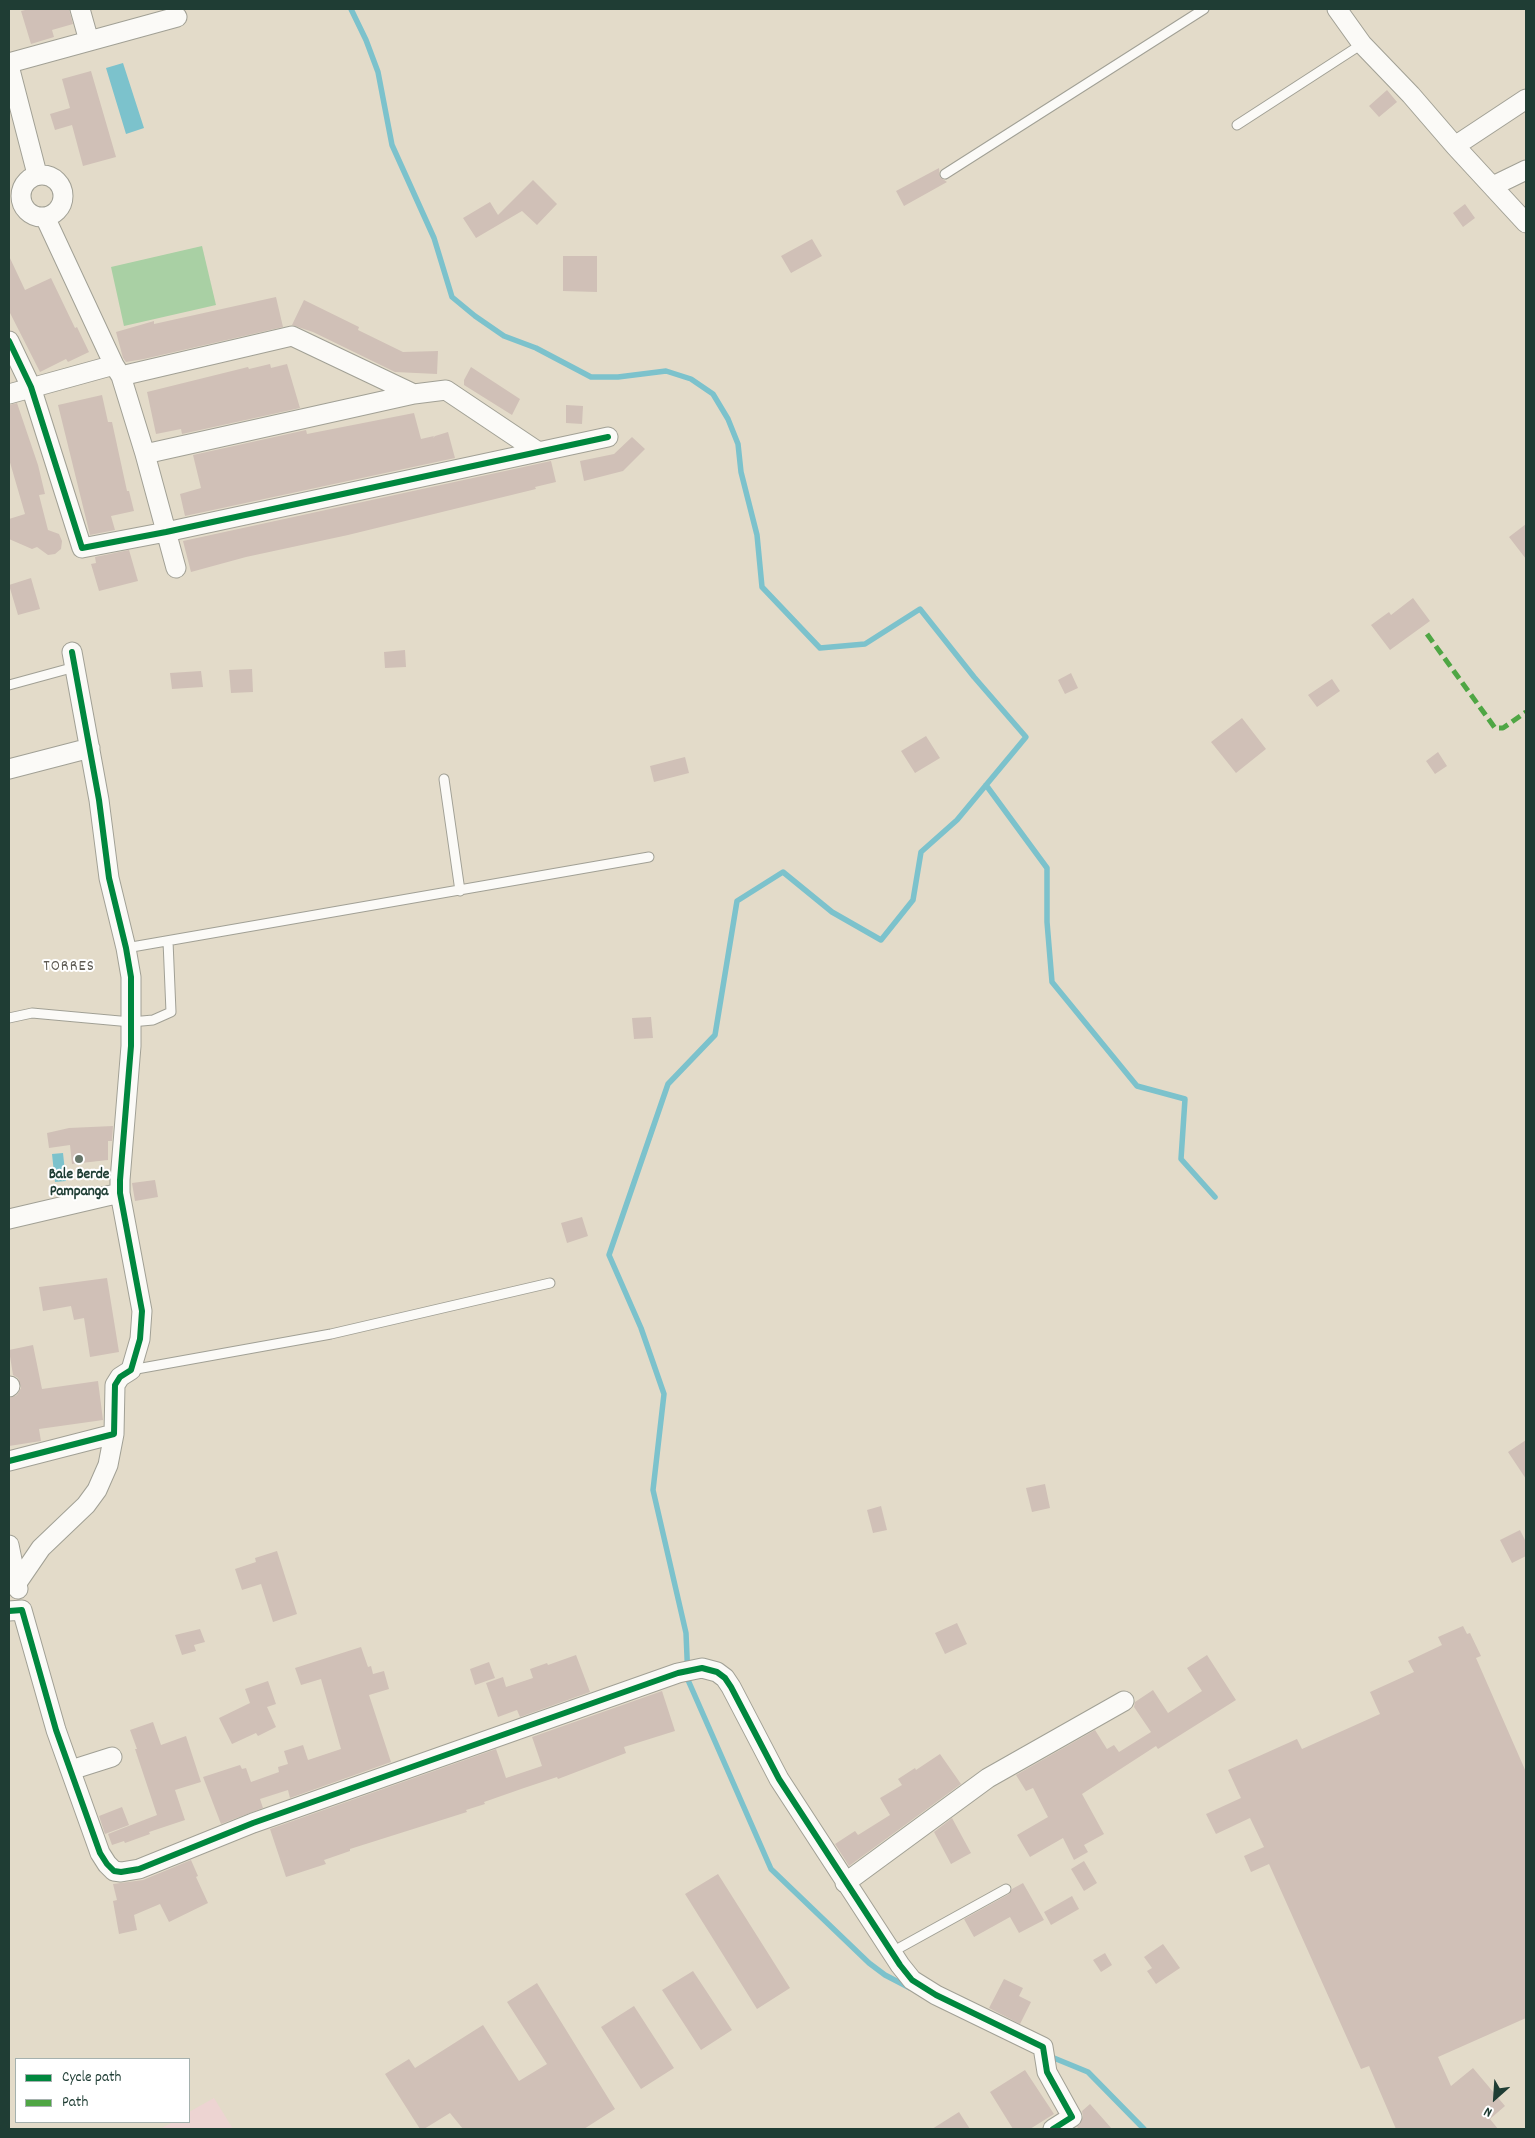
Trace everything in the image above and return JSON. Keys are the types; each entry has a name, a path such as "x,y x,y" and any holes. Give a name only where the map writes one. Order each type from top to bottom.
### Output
{"street":[{"path":"80,9 89,41"},
{"path":"1337,9 1362,44 1411,95 1526,223"},
{"path":"9,62 177,17"},
{"path":"9,66 37,174"},
{"path":"1455,146 1526,99"},
{"path":"1493,186 1526,170"},
{"path":"37,174 48,175 61,188 62,194 59,208 45,217 36,216 16,203 21,196 23,187 30,178 37,174"},
{"path":"45,217 117,370 145,454 176,568"},
{"path":"9,394 31,387 292,336 414,394"},
{"path":"9,341 31,387 82,548 166,532 608,437"},
{"path":"145,454 414,394 446,390 537,452"},
{"path":"17,1583 40,1548 86,1505 97,1490 108,1465 114,1434 115,1385 120,1377 132,1370 140,1339 142,1311 120,1193 131,1022 131,977 126,948 108,878 90,748 73,659"},
{"path":"9,769 90,748"},
{"path":"9,1219 120,1193"},
{"path":"9,1461 114,1434"},
{"path":"9,1545 17,1583 16,1611 56,1730 104,1859 114,1871 139,1869 262,1820 678,1673 702,1668 717,1672 725,1678 779,1779 845,1883 912,1980 1044,2052 1047,2072 1072,2117 1053,2129"},
{"path":"845,1883 988,1778 1124,1701"},
{"path":"71,1770 112,1757"}],"lane":[{"path":"945,174 1204,9"},
{"path":"1237,124 1362,44"},
{"path":"9,685 73,659"},
{"path":"444,779 460,891"},
{"path":"126,948 649,857"},
{"path":"9,1018 32,1013 131,1022 153,1020 171,1012 168,941"},
{"path":"132,1370 331,1334 550,1282"},
{"path":"892,1952 1006,1889"}],"shaded area":[{"path":"214,2098 233,2129 160,2129 171,2123 190,2123 190,2111"}],"green space":[{"path":"202,246 216,305 124,326 111,267"}],"water":[{"path":"123,63 144,128 126,134 106,68"},
{"path":"63,1153 66,1181 55,1182 52,1154"}],"building":[{"path":"29,9 69,9 73,24 52,30 54,37 31,44 21,11"},
{"path":"91,71 116,157 83,166 72,125 55,130 50,114 70,108 62,79"},
{"path":"1387,90 1397,102 1379,117 1369,106"},
{"path":"939,168 940,177 947,182 904,206 896,191"},
{"path":"533,180 557,204 537,225 522,211 476,238 463,218 490,202 498,215"},
{"path":"1465,204 1475,218 1463,227 1453,213"},
{"path":"812,239 822,256 791,273 781,256"},
{"path":"9,256 25,290 51,278 89,352 68,362 66,359 40,372 9,311"},
{"path":"563,256 597,256 597,292 563,291"},
{"path":"276,297 283,327 144,359 126,362 123,358 116,332 154,321 154,324"},
{"path":"304,300 359,327 358,330 403,352 438,351 437,374 395,372 313,332 292,325"},
{"path":"270,364 271,368 287,364 300,408 182,434 181,429 156,434 147,392 248,367 249,369"},
{"path":"471,367 520,399 512,415 464,385 464,380"},
{"path":"102,395 108,422 112,422 127,491 129,491 134,511 111,516 115,530 90,535 58,405"},
{"path":"17,403 38,465 45,494 39,495 48,530 59,534 62,541 61,549 55,554 48,555 37,547 32,549 9,539 9,519 25,514 9,459 9,405"},
{"path":"566,405 583,406 582,424 566,423"},
{"path":"414,413 421,439 434,436 433,438 448,432 455,458 185,516 180,494 201,488 193,455 306,430 307,434"},
{"path":"632,437 645,449 623,471 584,481 580,461 614,454"},
{"path":"551,461 556,482 535,487 536,489 348,535 246,557 191,572 183,541"},
{"path":"1526,524 1526,559 1509,537"},
{"path":"129,550 138,581 99,591 91,564 96,563 95,557"},
{"path":"31,578 40,609 18,615 9,585"},
{"path":"1413,598 1430,621 1390,650 1371,625 1389,612 1391,615"},
{"path":"405,650 406,667 385,668 384,652"},
{"path":"252,669 253,692 231,693 229,670"},
{"path":"201,671 203,687 172,689 170,673"},
{"path":"1071,673 1078,688 1065,694 1058,680"},
{"path":"1332,679 1340,691 1317,707 1308,695"},
{"path":"1242,718 1266,749 1236,773 1211,742"},
{"path":"926,736 940,758 915,773 901,751"},
{"path":"1438,752 1447,766 1435,774 1426,761"},
{"path":"685,757 689,773 654,782 650,766"},
{"path":"651,1017 653,1038 634,1039 632,1018"},
{"path":"113,1126 112,1141 108,1141 108,1160 72,1164 70,1145 49,1148 47,1133 69,1128"},
{"path":"155,1180 158,1197 135,1201 132,1183"},
{"path":"582,1217 588,1236 567,1243 561,1223"},
{"path":"107,1278 119,1352 90,1357 84,1318 74,1320 71,1306 43,1311 39,1287"},
{"path":"33,1345 42,1389 98,1381 103,1420 39,1429 41,1441 9,1446 9,1398 17,1395 21,1388 18,1378 13,1375 9,1350"},
{"path":"1526,1440 1526,1479 1508,1452"},
{"path":"1045,1484 1050,1508 1032,1512 1026,1488"},
{"path":"881,1506 887,1530 873,1533 867,1510"},
{"path":"1520,1530 1526,1542 1526,1556 1512,1563 1500,1540"},
{"path":"277,1551 297,1614 273,1622 261,1584 242,1590 235,1569 256,1562 255,1558"},
{"path":"957,1623 967,1644 945,1654 935,1633"},
{"path":"1463,1626 1467,1634 1470,1633 1481,1656 1476,1658 1526,1772 1526,2018 1438,2057 1451,2086 1473,2068 1505,2106 1490,2119 1498,2129 1396,2129 1369,2066 1361,2069 1269,1864 1251,1872 1244,1856 1264,1847 1250,1818 1216,1834 1206,1814 1241,1798 1228,1770 1297,1739 1302,1749 1380,1714 1370,1692 1414,1672 1408,1661 1442,1645 1438,1637"},
{"path":"200,1629 205,1642 194,1645 196,1651 182,1655 175,1635"},
{"path":"361,1647 368,1667 371,1666 373,1674 384,1671 389,1689 369,1695 391,1762 290,1798 288,1790 260,1799 263,1808 221,1824 203,1777 240,1765 242,1769 246,1768 251,1782 279,1772 278,1767 288,1764 284,1751 303,1745 308,1760 341,1749 321,1679 301,1685 295,1668"},
{"path":"576,1655 590,1692 520,1717 517,1710 498,1717 486,1683 503,1677 506,1687 533,1678 530,1669"},
{"path":"1207,1655 1236,1700 1158,1749 1156,1746 1082,1794 1104,1834 1084,1845 1088,1852 1074,1860 1063,1838 1030,1857 1017,1835 1048,1817 1033,1788 1026,1791 1016,1775 1095,1730 1107,1749 1114,1745 1119,1752 1151,1732 1134,1707 1135,1702 1153,1690 1168,1713 1202,1691 1187,1668"},
{"path":"489,1662 495,1678 475,1685 470,1669"},
{"path":"268,1681 276,1704 267,1707 276,1727 258,1736 256,1733 232,1744 219,1718 250,1703 245,1689"},
{"path":"662,1691 675,1731 624,1747 626,1753 558,1779 557,1777 524,1788 484,1802 485,1804 466,1810 467,1812 350,1849 350,1851 324,1860 326,1864 286,1877 270,1829 496,1749 506,1778 542,1766 532,1737"},
{"path":"153,1722 161,1745 186,1736 201,1782 175,1790 185,1820 149,1832 150,1834 125,1843 124,1841 112,1845 108,1834 157,1815 130,1730"},
{"path":"940,1754 961,1784 849,1866 835,1844 855,1831 858,1835 890,1815 880,1798 902,1785 898,1779"},
{"path":"122,1807 129,1825 105,1834 99,1816"},
{"path":"952,1818 971,1853 951,1864 934,1832"},
{"path":"191,1860 198,1876 196,1877 208,1903 169,1922 160,1904 134,1915 137,1930 119,1934 113,1901 117,1900 113,1884 143,1880"},
{"path":"1084,1861 1097,1883 1084,1891 1071,1869"},
{"path":"718,1874 790,1988 757,2009 685,1894"},
{"path":"1023,1883 1044,1920 1019,1933 1010,1917 974,1937 964,1919 1009,1894 1012,1889"},
{"path":"1072,1896 1079,1909 1051,1925 1044,1912"},
{"path":"1163,1944 1180,1968 1156,1984 1147,1971 1152,1968 1144,1957"},
{"path":"1105,1953 1112,1965 1101,1972 1093,1960"},
{"path":"693,1971 732,2030 701,2050 662,1990"},
{"path":"1004,1979 1023,1988 1019,1996 1031,2002 1020,2024 989,2008"},
{"path":"537,1983 615,2109 584,2129 463,2129 450,2113 424,2129 420,2129 385,2074 409,2059 415,2068 483,2025 519,2081 547,2064 507,2002"},
{"path":"634,2006 674,2068 641,2089 601,2027"},
{"path":"1025,2070 1054,2114 1030,2129 1013,2129 990,2092"},
{"path":"1090,2104 1112,2129 1079,2129 1077,2127 1083,2117 1082,2111"},
{"path":"959,2112 970,2129 932,2129"}],"waterway":[{"path":"351,9 366,40 378,72 392,145 434,238 452,297 504,336 536,348 591,377 618,377 666,371 691,379 713,394 728,419 738,444 741,472 757,535 762,587 820,648 865,644 920,609 974,677 1026,737 957,820 921,852 913,900 881,940 832,912 783,872 737,901 715,1035 668,1084 609,1255 641,1328 664,1394 653,1490 686,1633 688,1680 771,1869 869,1963 885,1975 910,1988"},
{"path":"986,785 1047,868 1047,922 1052,982 1137,1086 1185,1099 1181,1159 1215,1197"},
{"path":"1049,2056 1088,2072 1144,2129"}],"marked path":[{"path":"1427,634 1495,728 1503,728 1526,712"}],"cycle path":[{"path":"9,341 31,387 82,548 166,532 608,437"},
{"path":"9,1461 114,1434 115,1385 120,1377 131,1370 140,1339 142,1311 120,1193 131,1046 131,977 109,878 99,800 72,652"},
{"path":"9,1611 22,1610 56,1730 100,1853 114,1871 121,1872 139,1869 253,1823 678,1673 702,1668 717,1672 725,1678 731,1687 779,1779 900,1965 912,1980 936,1995 1043,2047 1047,2072 1072,2117 1053,2129"}],"place":[{"name":"Bale Berde Pampanga","path":"79,1159"}],"district":[{"name":"TORRES","path":"69,968"}]}
